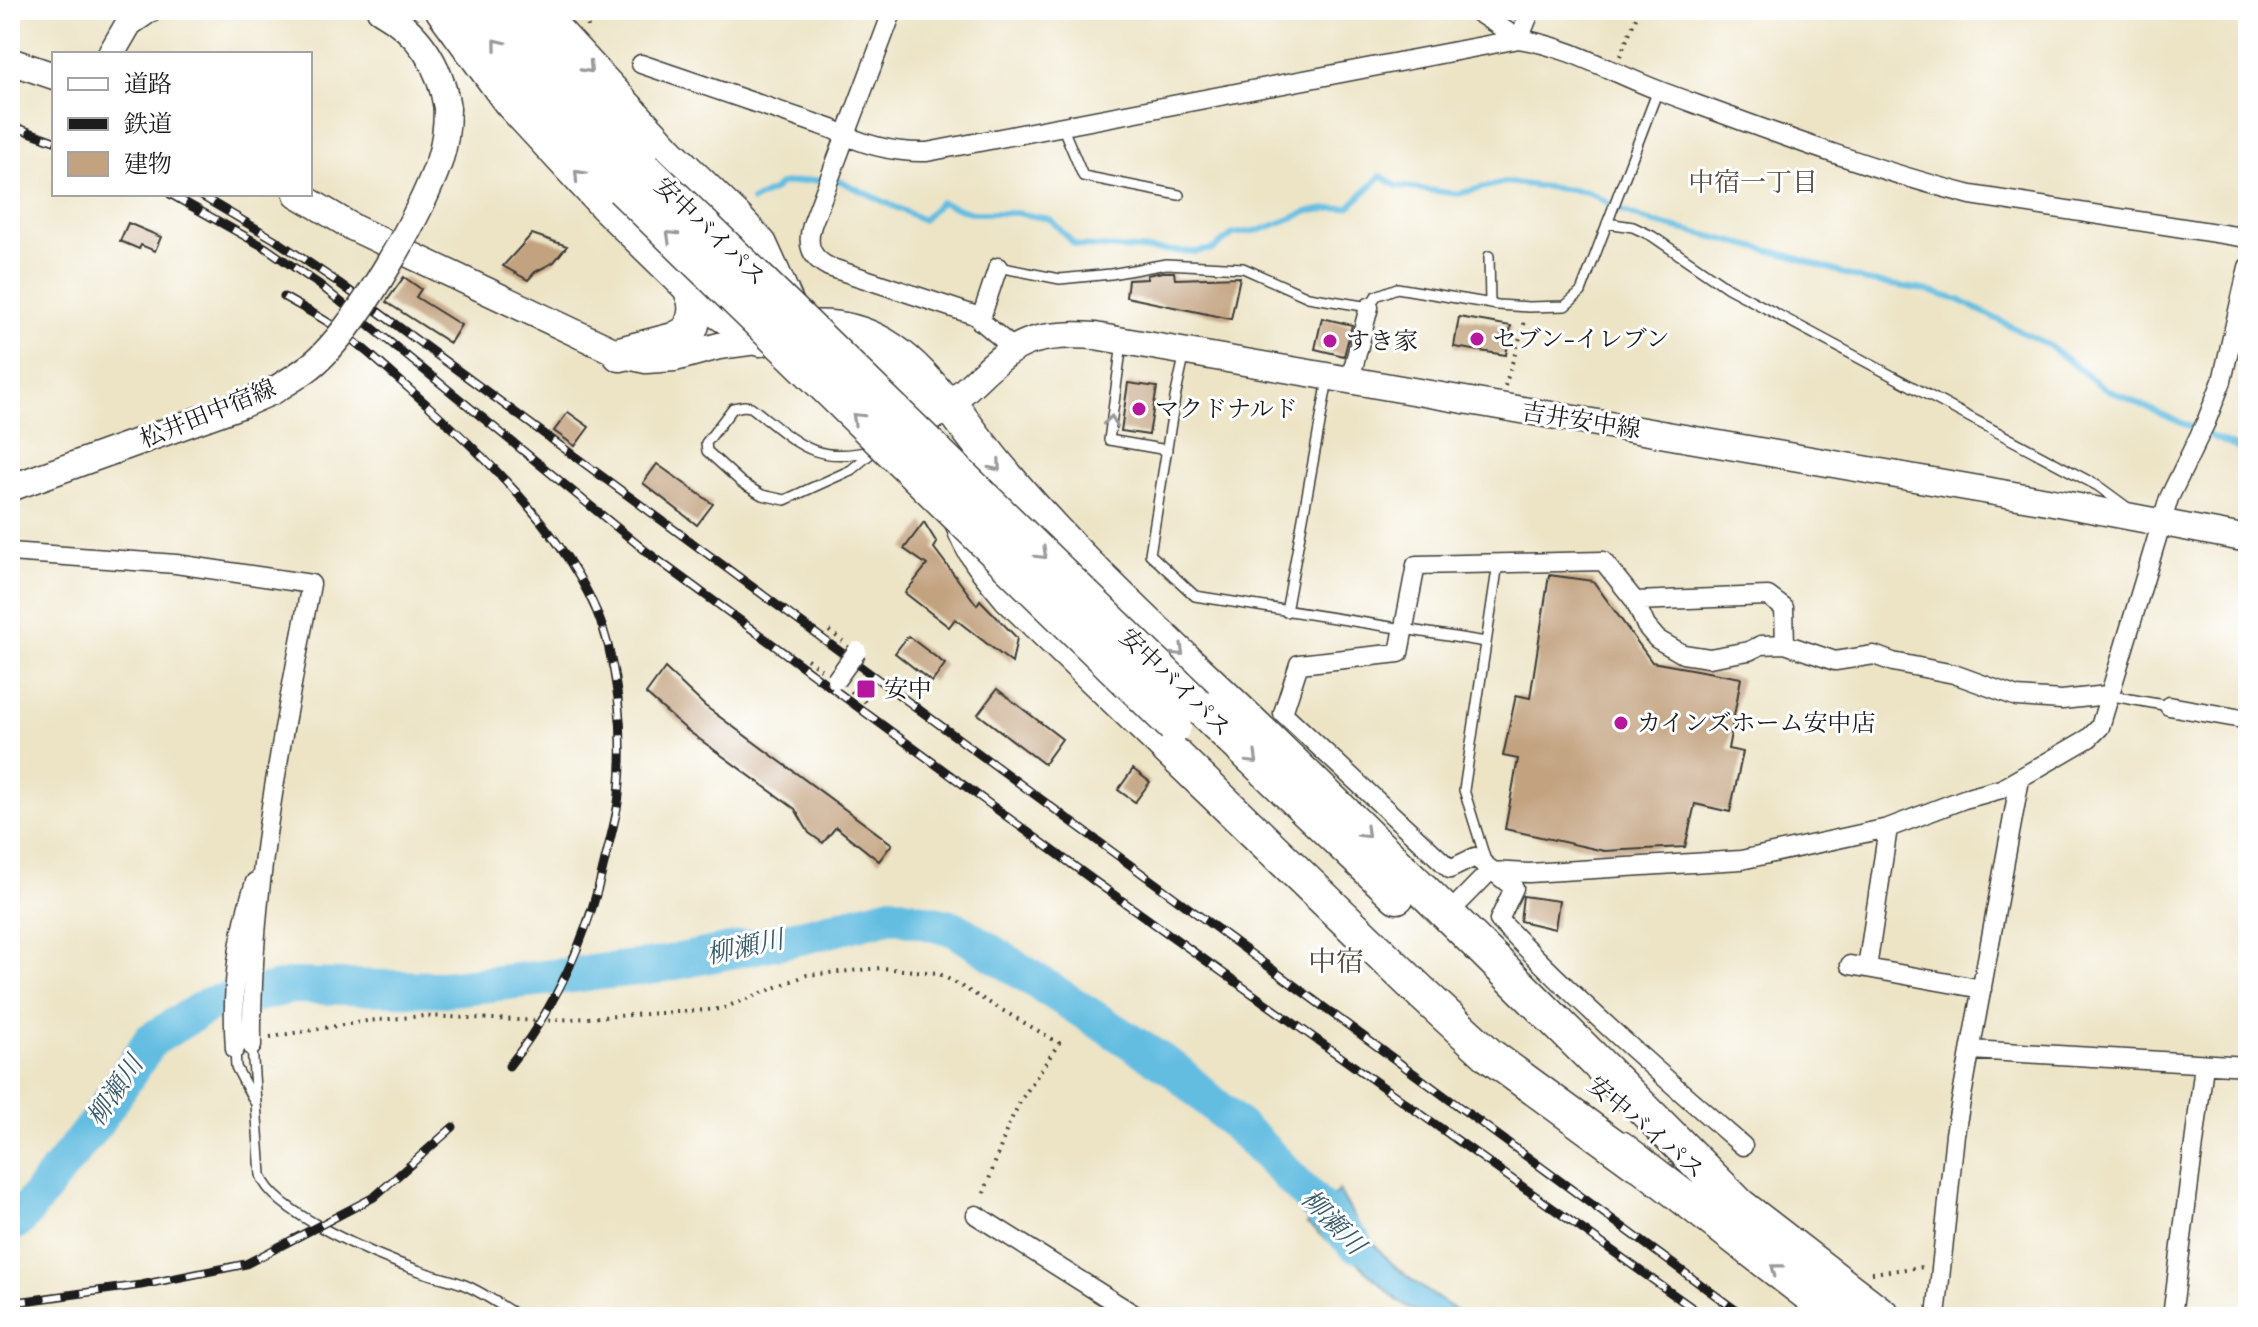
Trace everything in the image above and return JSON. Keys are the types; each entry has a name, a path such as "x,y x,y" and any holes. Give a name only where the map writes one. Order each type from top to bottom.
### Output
{"highway":[{"path":"443,10 510,101 605,204 689,286 721,313 761,339"},
{"name":"安中バイパス","path":"471,10 531,84 633,178 1185,716 1559,1094 1637,1163 1838,1317"},
{"name":"安中バイパス","path":"503,10 633,178"},
{"path":"536,10 669,154 760,245 796,325"},
{"path":"620,354 674,340 689,332 696,315 697,300 689,286"},
{"path":"944,409 1100,575 1448,914 1743,1209"},
{"path":"944,409 958,508 968,541 1011,597 1489,1055 1637,1163"},
{"path":"1049,633 1100,575"},
{"name":"安中バイパス","path":"1185,716 1656,1139 1884,1317"}],"main road":[{"path":"112,52 129,23 148,10"},
{"name":"松井田中宿線","path":"10,488 243,404 273,391 321,357 366,298 406,231 439,162 447,132 447,108 440,76 430,55 416,35 380,10"},
{"path":"10,61 52,75"},
{"path":"300,196 354,228 620,354 646,360 675,358 761,339 822,339 858,349 944,409"},
{"path":"761,339 796,325 837,323 874,334 921,368 944,409"},
{"name":"吉井安中線","path":"875,450 944,409 1013,348 1035,338 1055,335 1095,336 2248,539"}],"street":[{"path":"893,10 812,225 809,241 813,256 829,267 852,276 974,315 1013,348"},
{"path":"1474,10 1519,39"},
{"path":"1519,39 1531,10"},
{"path":"641,64 903,153 927,152 1519,39 1550,45 1658,90 1798,141 1971,195 2248,238"},
{"path":"980,321 998,267"},
{"path":"1448,914 1490,871 1529,873 1741,860 1888,828 1964,799 2001,789 2089,738 2100,727 2152,520 2169,498 2222,381 2248,267"},
{"path":"1339,378 1369,307"},
{"path":"10,552 176,564 311,584 272,786 245,1039"},
{"path":"1743,1146 1608,1028 1499,920 1514,888 1475,857 1450,869 1283,713 1299,664 1399,653 1416,565 1603,561 1635,601 1646,626 1657,639 1683,654 1709,658 1749,651 1761,645 1785,644 1835,661 1874,655 1893,662 1954,674 2017,697 2062,700 2107,695"},
{"path":"1635,601 1768,596 1784,608 1785,644"},
{"path":"836,680 857,651"},
{"path":"2169,706 2248,720"},
{"path":"1936,1317 1955,1134 2020,779"},
{"path":"1888,828 1859,966 1982,989"},
{"path":"245,1039 234,976 247,907 265,853"},
{"path":"1971,1050 2248,1066"},
{"path":"2172,1317 2204,1065"},
{"path":"976,1215 1138,1317"}],"lane":[{"path":"998,267 1060,279 1166,264 1243,268 1308,297 1369,307 1376,296 1397,288 1490,304 1565,306 1581,292 1658,90"},
{"path":"1062,126 1083,176 1179,195"},
{"path":"1607,223 1633,227 1652,236 1728,288 2098,486 2152,520"},
{"path":"1489,256 1490,304"},
{"path":"1122,341 1109,440 1167,450"},
{"path":"1185,352 1150,554 1195,596 1486,642"},
{"path":"1286,612 1339,378"},
{"path":"744,406 751,407 816,454 849,456 875,450 851,470 785,500 762,495 742,483 707,451 706,443 733,408 744,406"},
{"path":"1490,871 1464,790 1498,563"},
{"path":"2107,695 2169,706"},
{"path":"245,1039 256,1106 261,1175 271,1193 319,1227 418,1271 466,1286 520,1317"},
{"path":"245,1039 236,1067 256,1106"}],"path":[{"path":"1615,70 1639,10"},
{"path":"1498,408 1529,307"},
{"path":"245,1039 424,1016 542,1021 721,1009 807,975 881,968 938,973 1059,1043 1021,1100 1008,1126 976,1215"},
{"path":"1869,1274 1941,1266"}],"water":[{"path":"1339,1190 1364,1232 1392,1264 1467,1317 1425,1317 1399,1302 1338,1244 1325,1239 1307,1224"}],"building":[{"path":"128,223 161,237 155,251 141,245 139,249 120,241"},
{"path":"532,234 567,246 554,262 535,272 528,280 503,266"},
{"path":"1174,272 1175,279 1240,277 1231,319 1126,297 1128,280 1147,279 1147,275"},
{"path":"404,277 421,289 416,297 461,325 450,343 386,302"},
{"path":"1459,317 1511,326 1506,355 1454,347"},
{"path":"1322,318 1352,325 1344,356 1315,349"},
{"name":"マクドナルド","path":"1128,383 1157,387 1149,435 1121,431"},
{"path":"568,412 589,427 575,446 554,431"},
{"path":"657,464 713,504 697,525 643,483"},
{"path":"924,522 937,543 934,548 977,605 980,600 1017,638 1012,663 955,619 949,627 905,593 927,565 904,549"},
{"name":"カインズホーム安中店","path":"1549,575 1593,581 1652,662 1741,678 1728,749 1743,752 1730,812 1695,804 1685,847 1604,851 1505,829 1518,759 1503,756 1516,695 1530,698"},
{"path":"908,636 945,664 932,682 895,653"},
{"path":"665,668 705,706 892,844 879,861 836,827 823,843 809,833 795,809 687,730 646,694"},
{"path":"997,689 1062,739 1044,764 978,714"},
{"path":"1133,769 1150,782 1135,802 1118,790"},
{"path":"1523,896 1559,901 1555,929 1520,921"}],"waterway":[{"path":"752,201 780,184 840,181 923,220 940,202 972,213 1016,213 1050,219 1074,244 1080,246 1195,252 1213,249 1233,234 1261,230 1310,211 1349,207 1381,176 1397,186 1458,194 1505,182 1588,192 1624,212 1652,222 1791,256 1866,281 1925,290 1959,300 2048,345 2104,388 2248,453"},
{"name":"柳瀬川","path":"10,1225 20,1219 97,1121 151,1040 208,1005 292,986 443,989 655,966 805,936 892,914 955,929 1175,1070 1257,1143 1355,1244"}],"railway":[{"path":"10,125 52,140"},
{"path":"174,196 266,248 320,285 647,552 1093,880 1705,1317"},
{"path":"201,196 274,239 339,283 1745,1317"},
{"path":"284,297 326,321 357,344 496,470 553,537 576,572 595,608 608,645 621,739 619,795 613,828 590,916 569,968 542,1018 509,1066"},
{"path":"10,1303 141,1285 246,1264 374,1197 453,1127"}],"place":[{"name":"セブン-イレブン","path":"1477,339"},
{"name":"すき家","path":"1330,341"},
{"name":"マクドナルド","path":"1139,409"},
{"name":"安中","path":"866,689"},
{"name":"カインズホーム安中店","path":"1621,723"}],"district":[{"name":"中宿一丁目","path":"1753,182"},
{"name":"中宿","path":"1336,962"}]}
